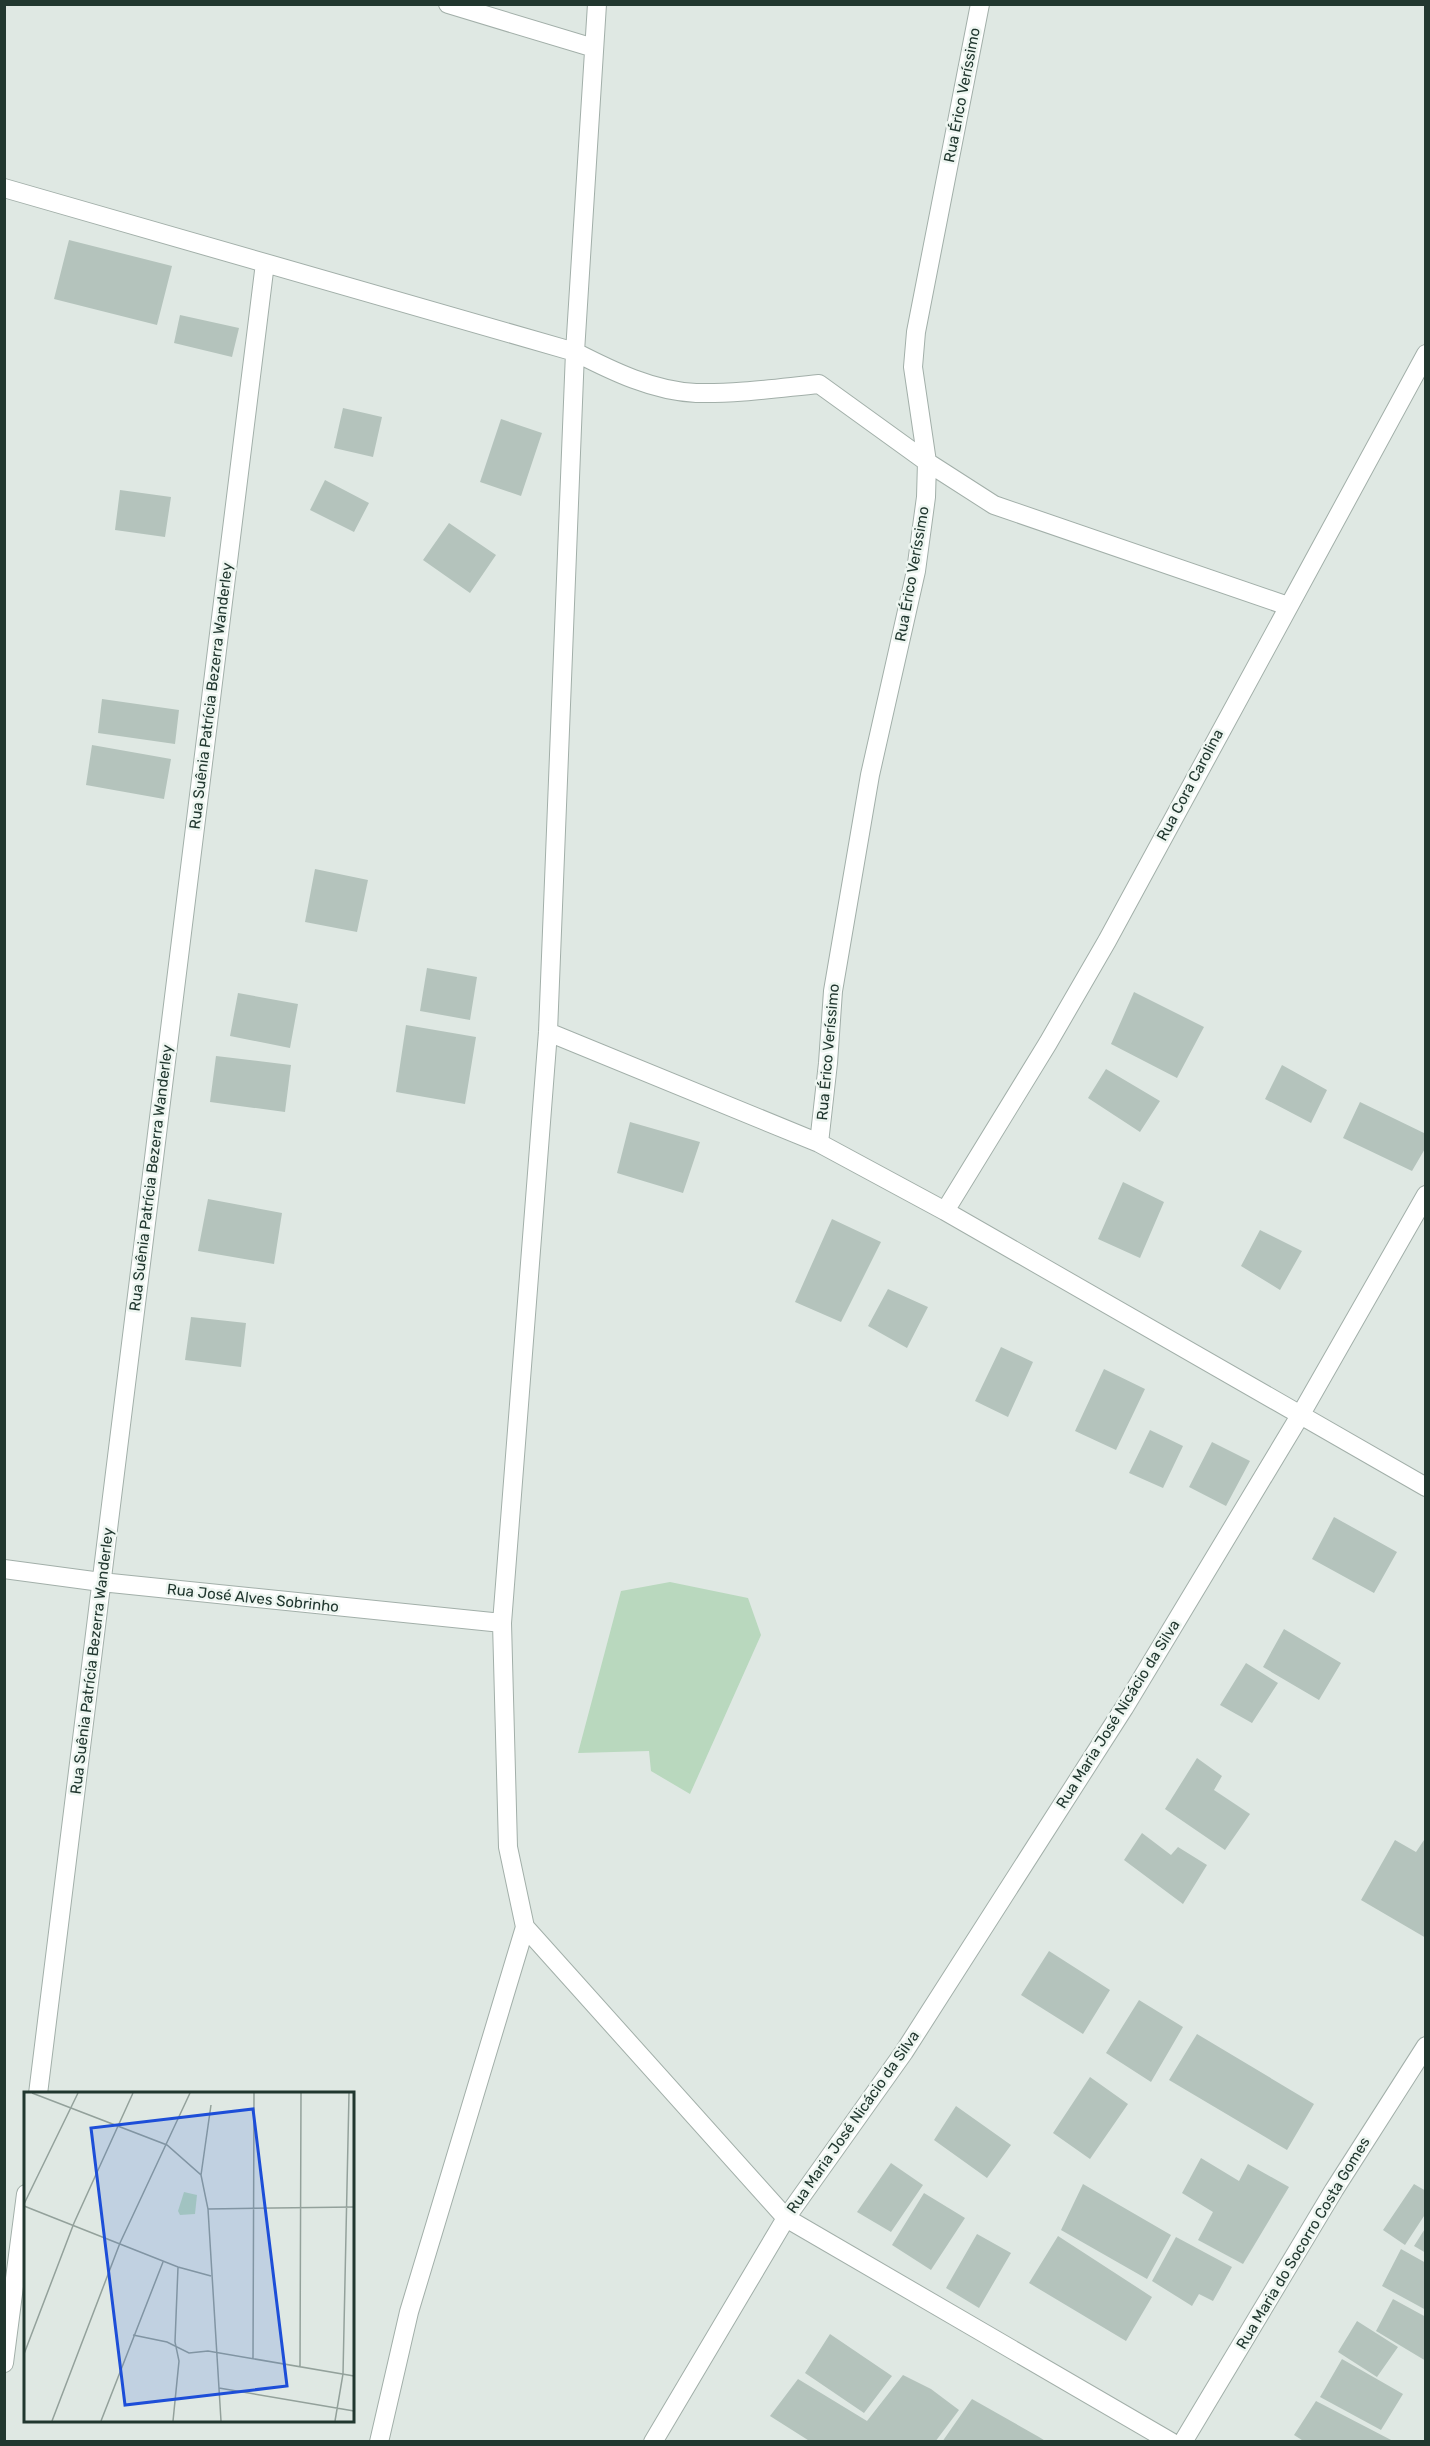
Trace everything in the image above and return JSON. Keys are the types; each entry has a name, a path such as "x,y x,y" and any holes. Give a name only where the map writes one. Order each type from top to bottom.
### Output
{"street":[{"path":"448,4 594,48"},
{"path":"379,2442 409,2312 525,1927 508,1847 502,1623 549,1032 575,352 597,4"},
{"name":"Rua Érico Veríssimo","path":"819,1143 833,991 870,775 916,571 926,496 927,462 913,367 916,332 980,4"},
{"path":"4,188 575,352 615,373 649,384 693,393 733,392 819,384 927,462 994,505 1288,606"},
{"name":"Rua Suênia Patrícia Bezerra Wanderley","path":"38,2092 265,263"},
{"name":"Rua Cora Carolina","path":"945,1211 1048,1043 1107,941 1425,354"},
{"path":"549,1032 819,1143 945,1211 1425,1487"},
{"name":"Rua Maria José Nicácio da Silva","path":"653,2442 786,2218 904,2052 1124,1708 1301,1414 1425,1195"},
{"name":"Rua José Alves Sobrinho","path":"4,1569 101,1582 502,1623"},
{"path":"525,1927 786,2218 1171,2442"},
{"name":"Rua Maria do Socorro Costa Gomes","path":"1183,2442 1334,2190 1425,2046"},
{"path":"4,2363 24,2209"}],"green space":[{"path":"670,1582 748,1598 761,1635 690,1794 651,1771 649,1751 578,1753 621,1591"}],"building":[{"path":"69,240 172,266 157,325 54,299"},
{"path":"180,315 239,328 232,357 174,343"},
{"path":"343,408 382,417 373,457 334,448"},
{"path":"501,419 542,433 521,496 480,482"},
{"path":"325,480 369,503 354,532 310,510"},
{"path":"120,490 171,497 165,537 115,530"},
{"path":"449,523 496,555 470,593 423,560"},
{"path":"102,699 179,710 175,744 98,733"},
{"path":"92,745 171,759 164,799 86,785"},
{"path":"315,869 368,880 357,932 305,922"},
{"path":"427,968 477,977 470,1020 420,1011"},
{"path":"1134,992 1204,1027 1177,1078 1111,1044"},
{"path":"238,993 298,1004 290,1048 230,1036"},
{"path":"406,1025 476,1037 465,1104 396,1092"},
{"path":"216,1056 291,1065 285,1112 210,1102"},
{"path":"1282,1065 1327,1090 1311,1123 1265,1099"},
{"path":"1106,1069 1160,1101 1140,1132 1088,1098"},
{"path":"1360,1102 1426,1134 1426,1147 1412,1171 1343,1138"},
{"path":"630,1122 700,1142 683,1193 617,1173"},
{"path":"1123,1182 1164,1202 1140,1258 1098,1239"},
{"path":"208,1199 282,1213 274,1264 198,1251"},
{"path":"832,1219 881,1242 841,1322 795,1302"},
{"path":"1260,1230 1302,1251 1280,1290 1241,1266"},
{"path":"888,1289 928,1307 907,1348 868,1326"},
{"path":"191,1317 246,1323 241,1367 185,1360"},
{"path":"1001,1347 1033,1362 1008,1417 975,1401"},
{"path":"1104,1369 1145,1389 1116,1450 1075,1431"},
{"path":"1150,1430 1183,1446 1163,1488 1129,1473"},
{"path":"1212,1442 1250,1461 1226,1506 1189,1487"},
{"path":"1334,1517 1397,1552 1374,1593 1312,1559"},
{"path":"1284,1629 1341,1663 1319,1700 1263,1667"},
{"path":"1246,1663 1278,1683 1252,1723 1220,1705"},
{"path":"1197,1758 1222,1776 1214,1790 1250,1814 1225,1850 1165,1809"},
{"path":"1142,1833 1171,1855 1178,1847 1207,1865 1183,1904 1124,1860"},
{"path":"1426,1837 1426,1938 1361,1900 1395,1840 1416,1852"},
{"path":"1049,1951 1110,1990 1083,2034 1021,1995"},
{"path":"1139,2000 1183,2027 1151,2082 1106,2053"},
{"path":"1197,2034 1314,2104 1287,2150 1169,2080"},
{"path":"1090,2077 1128,2104 1090,2159 1053,2133"},
{"path":"956,2106 1011,2145 987,2178 934,2140"},
{"path":"1201,2158 1239,2181 1248,2164 1289,2187 1243,2264 1198,2240 1213,2212 1182,2193"},
{"path":"891,2163 923,2185 891,2232 857,2212"},
{"path":"1083,2184 1171,2235 1147,2279 1061,2230"},
{"path":"1414,2184 1426,2191 1426,2213 1405,2245 1383,2230"},
{"path":"924,2193 965,2218 931,2270 892,2245"},
{"path":"1426,2227 1426,2253 1414,2246"},
{"path":"977,2234 1011,2253 979,2308 946,2288"},
{"path":"1058,2236 1152,2297 1126,2341 1029,2283"},
{"path":"1176,2237 1232,2267 1213,2301 1199,2294 1192,2306 1152,2281"},
{"path":"1401,2249 1426,2263 1426,2310 1382,2286"},
{"path":"1393,2299 1426,2317 1426,2361 1376,2331"},
{"path":"1357,2321 1398,2347 1377,2377 1338,2352"},
{"path":"830,2334 892,2376 864,2413 805,2373"},
{"path":"1342,2359 1403,2394 1381,2430 1320,2397"},
{"path":"903,2375 931,2389 959,2410 935,2442 811,2442 770,2416 798,2379 867,2421"},
{"path":"972,2399 1039,2437 1047,2442 942,2442"},
{"path":"1316,2401 1395,2442 1305,2442 1294,2435"}]}
